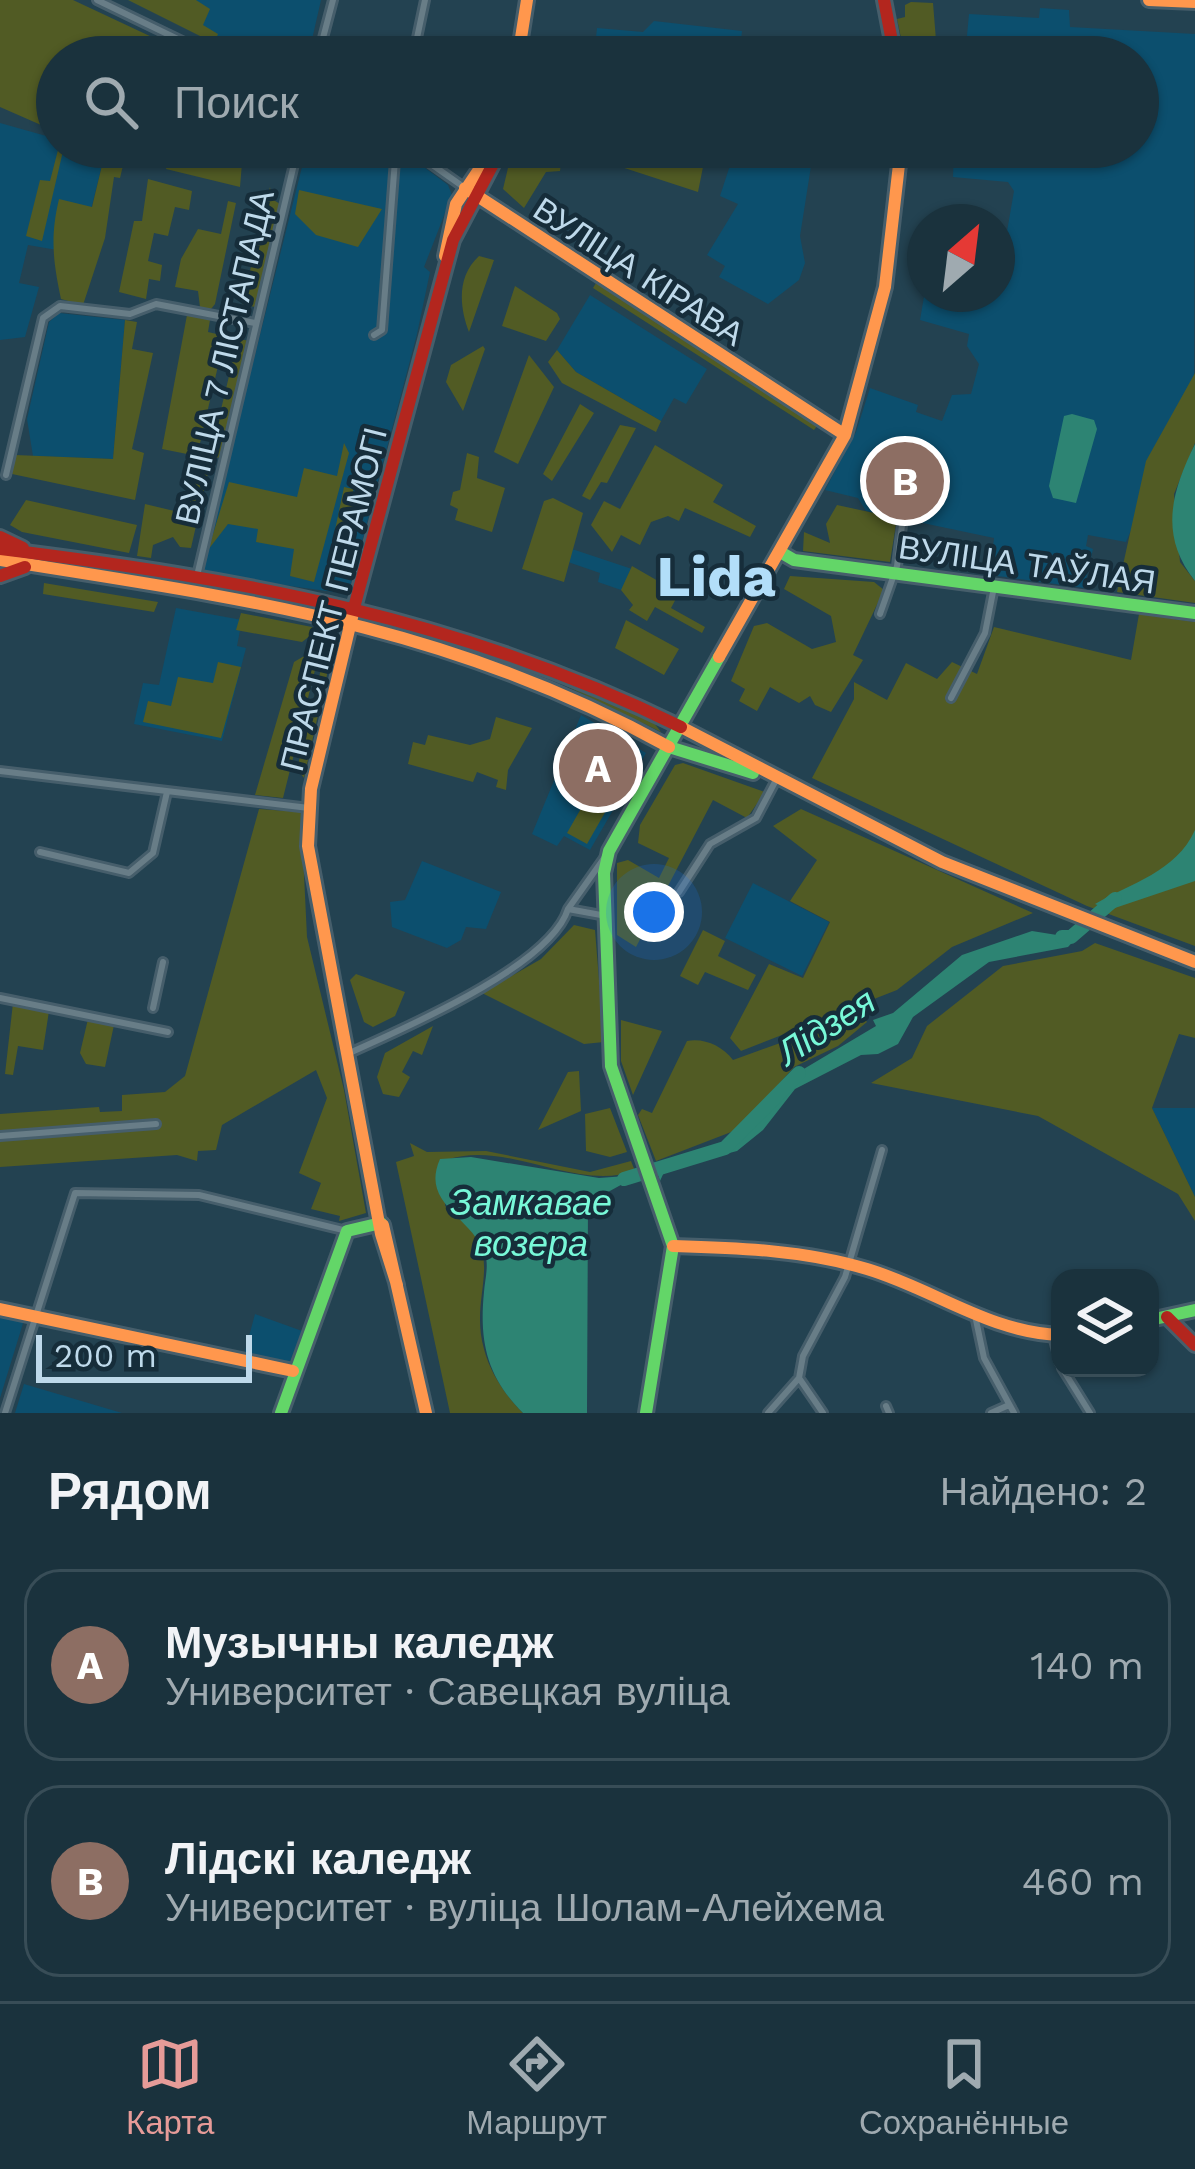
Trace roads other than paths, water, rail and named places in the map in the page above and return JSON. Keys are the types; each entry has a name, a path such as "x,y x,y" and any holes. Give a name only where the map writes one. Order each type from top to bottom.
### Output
{"main road":[{"path":"884,0 891,36"},
{"path":"888,21 898,0"},
{"path":"1148,0 1195,2"},
{"path":"521,36 526,2"},
{"name":"ПРАСПЕКТ ПЕРАМОГІ","path":"425,1413 314,894 309,808 355,604 444,274 470,192 485,168"},
{"path":"646,1413 673,1246 611,1066 602,915 609,851 845,435 885,287 899,168"},
{"name":"ВУЛІЦА КІРАВА","path":"470,192 845,435"},
{"path":"0,537 36,560"},
{"path":"0,549 36,560 352,619 526,672 669,747 776,780"},
{"name":"ВУЛІЦА ТАЎЛАЯ","path":"782,553 794,560 1195,613"},
{"path":"0,560 197,578 355,604 541,658 942,862 1195,962"},
{"path":"0,576 36,560"},
{"path":"281,1413 347,1231 382,1222"},
{"path":"673,1246 782,1251 849,1265 898,1280 976,1320 1051,1334"},
{"path":"0,1309 293,1371"},
{"path":"1159,1318 1195,1310"},
{"path":"1167,1317 1195,1345"}],"street":[{"path":"97,0 172,36"},
{"path":"324,36 333,0"},
{"path":"417,36 425,0"},
{"name":"ВУЛІЦА 7 ЛІСТАПАДА","path":"197,578 293,168"},
{"path":"374,335 382,330 394,168"},
{"name":"ВУЛІЦА КІРАВА","path":"436,168 470,192"},
{"path":"6,475 43,318 60,306 130,314 156,304 256,323"},
{"path":"880,614 895,573 904,509"},
{"path":"951,698 986,634 994,587"},
{"path":"0,771 309,808"},
{"path":"679,892 710,844 757,818 776,780"},
{"path":"40,852 129,873 153,853 166,791"},
{"path":"346,1055 532,955 563,923 609,851"},
{"path":"568,909 602,915"},
{"path":"153,1008 164,962"},
{"path":"0,998 168,1032"},
{"path":"0,1136 156,1124"},
{"path":"768,1413 799,1378 803,1355 849,1265 882,1150"},
{"path":"5,1413 75,1193 199,1195 347,1231"},
{"path":"976,1320 984,1358 1012,1409 991,1413"},
{"path":"1068,1377 1090,1413"},
{"path":"799,1378 823,1413"}],"water":[{"path":"1064,416 1094,420 1097,429 1076,503 1053,498 1049,486"},
{"path":"1195,444 1195,581 1176,547 1172,514"},
{"path":"1195,830 1195,881 1109,910 1095,904 1165,866"},
{"path":"1071,929 1081,933 1068,947 989,962 913,1017 898,1044 878,1054 861,1055 795,1089 763,1130 737,1151 665,1170 660,1181 654,1162 659,1167 730,1146 797,1073 876,1026 873,1020 893,1013 962,955 1032,931 1057,935"},
{"name":"Замкавае возера","path":"471,1157 599,1178 639,1175 588,1203 587,1413 523,1413 494,1372 483,1327 485,1254 437,1187 440,1159"}],"waterway":[{"name":"Лідзея","path":"1062,937 1071,937 1115,899"},
{"name":"Лідзея","path":"624,1179 725,1148 799,1073"}],"place":[{"name":"Лідскі каледж","path":"905,481"},
{"name":"Музычны каледж","path":"598,768"}],"district":[{"name":"Lida","path":"716,576"}]}
